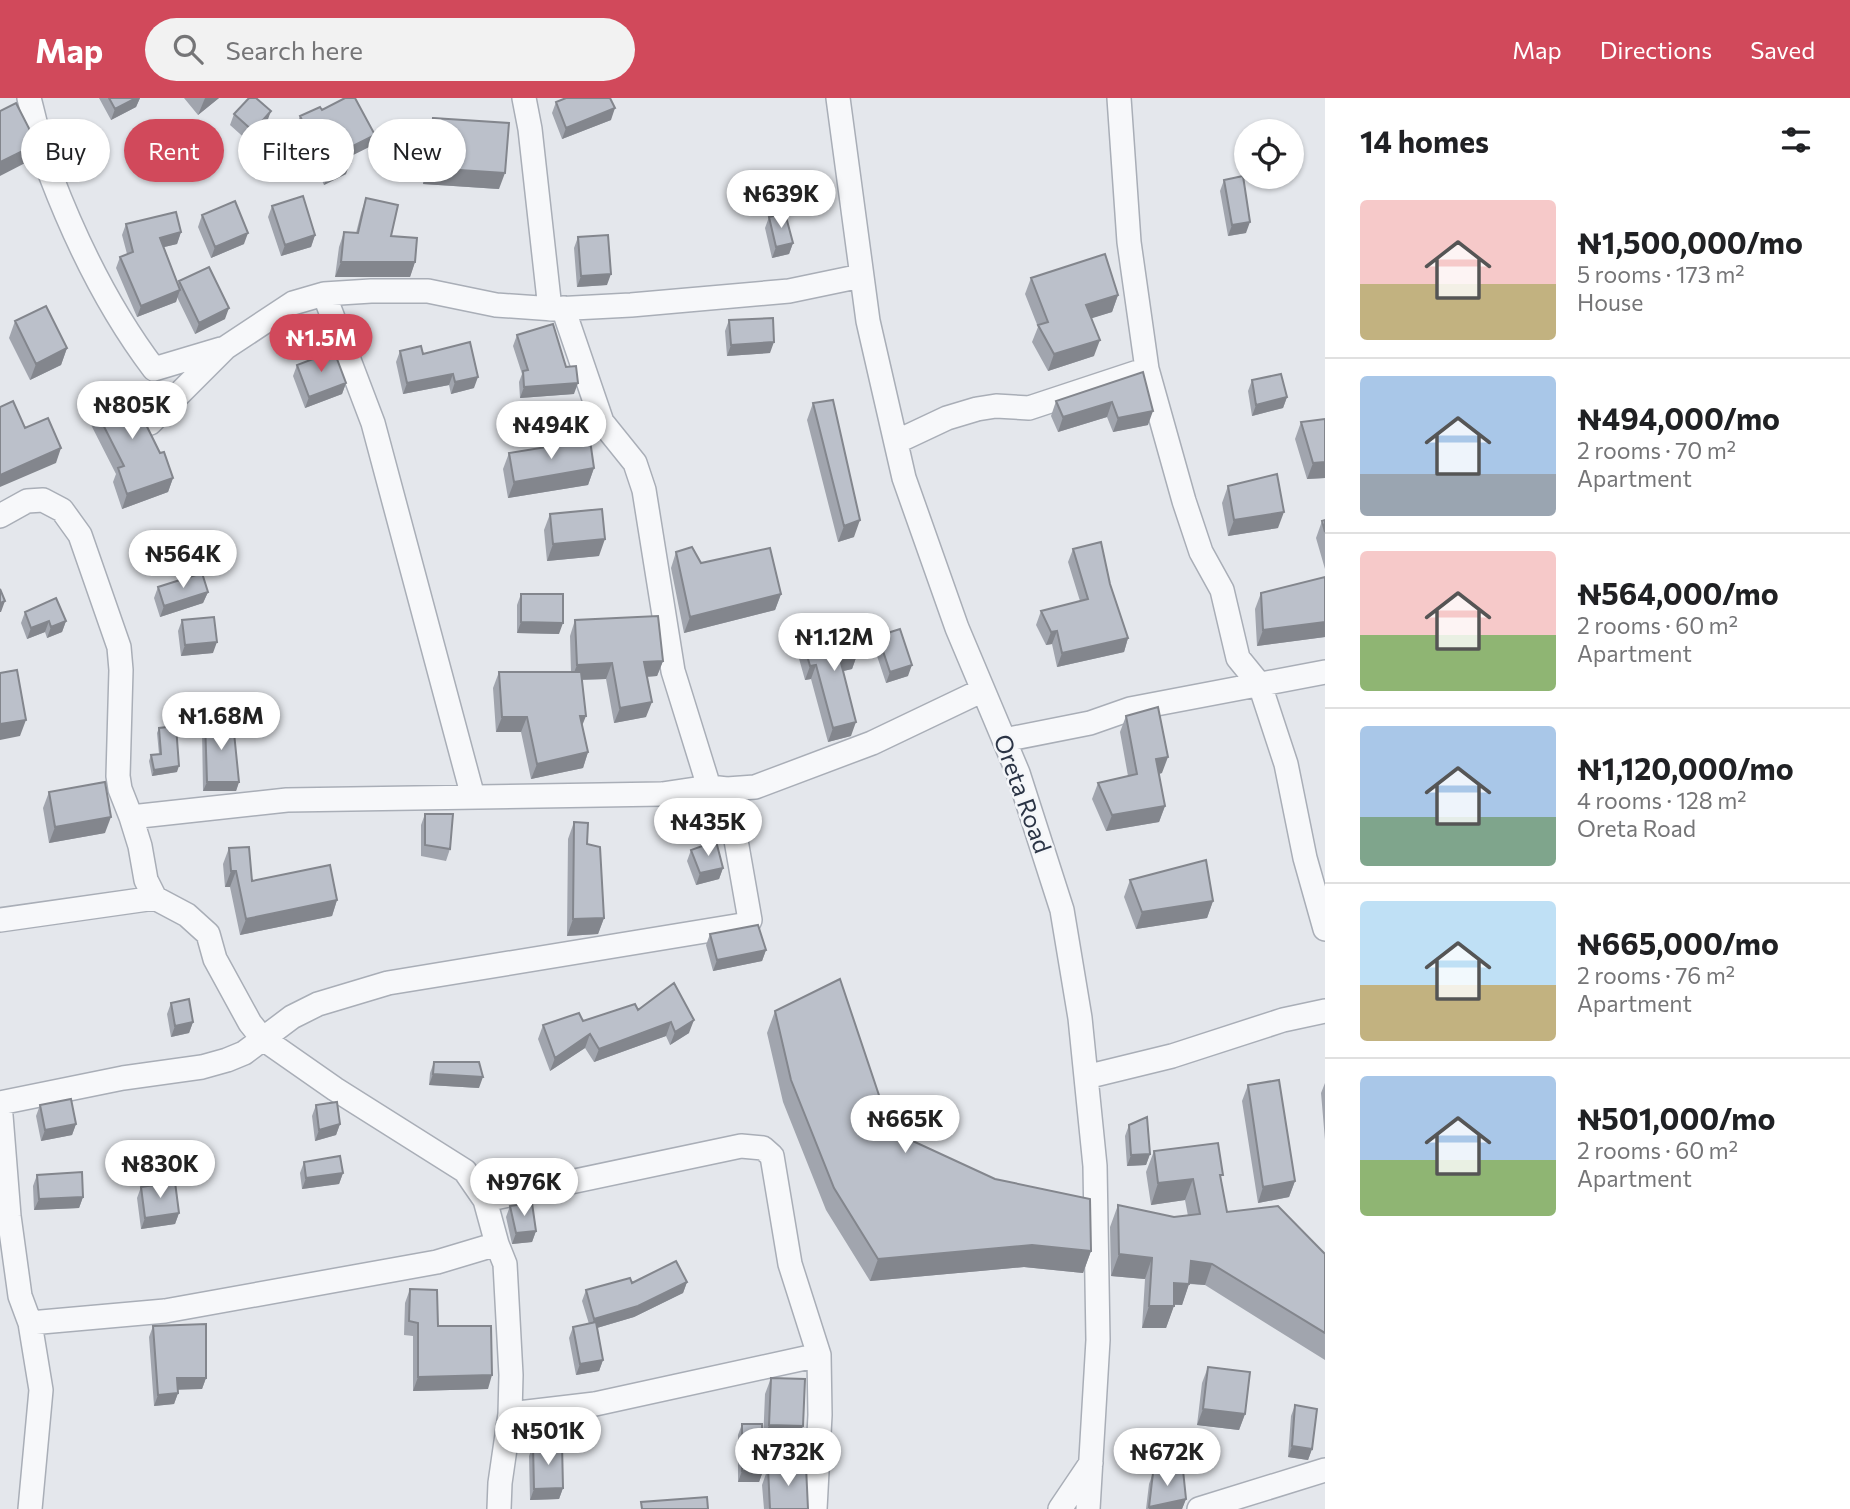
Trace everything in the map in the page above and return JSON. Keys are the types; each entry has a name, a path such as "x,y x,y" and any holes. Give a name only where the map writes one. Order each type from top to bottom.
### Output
{"street":[{"path":"29,98 50,174 91,268 127,333 154,369 225,348"},
{"path":"30,1509 41,1390 30,1324 20,1296 9,1216 0,1103 123,1078 202,1067 244,1053 292,1017 318,1004 388,983 748,923 750,920 718,788 673,671 641,481 635,463 602,422 556,308 524,98"},
{"path":"1119,98 1129,242 1147,369 1201,552 1222,590 1238,658 1260,685 1290,779 1305,858 1325,929"},
{"name":"Oreta Road","path":"844,99 861,276 868,321 904,478 952,616 1018,773 1062,910 1080,1018 1095,1166 1098,1340 1093,1461 1088,1509"},
{"path":"150,423 225,348 293,303 324,294 371,290 428,291 496,305 556,308 631,305 789,290 861,276"},
{"path":"324,294 373,423 473,797"},
{"path":"896,442 947,418 977,409 1029,408 1147,369"},
{"path":"0,516 27,501 43,500 62,510 80,535 119,647 121,670 118,776 140,846 146,880 155,898 187,915 208,934 215,959 250,1023 262,1038 335,1089 465,1171 485,1200 505,1264 511,1375 510,1414 499,1509"},
{"path":"1204,695 1238,658"},
{"path":"1004,740 1090,723 1130,709 1325,672"},
{"path":"131,817 288,800 662,794 755,787 872,743 983,690"},
{"path":"0,920 155,898"},
{"path":"1086,1077 1172,1056 1283,1020 1325,1011"},
{"path":"485,1200 741,1146 762,1148 772,1156 790,1264 819,1355 820,1415 815,1509"},
{"path":"30,1324 165,1311 424,1264 497,1244"},
{"path":"510,1414 595,1404 819,1355"},
{"path":"1060,1509 1093,1461"},
{"path":"1199,1509 1325,1470"}],"building":[{"path":"109,98 136,98 115,109"},
{"path":"249,98 256,98 271,111 264,119 240,119 234,114"},
{"path":"345,98 355,98 368,122 368,138 354,146 354,119 301,119 300,116 320,107 322,110"},
{"path":"566,98 610,98 615,108 566,128 556,102"},
{"path":"16,103 24,119 21,119 21,152 0,162 0,111"},
{"path":"466,120 509,123 505,173 466,170"},
{"path":"1234,178 1234,189 1245,189 1250,222 1232,225 1224,180"},
{"path":"303,196 315,235 285,245 272,206"},
{"path":"366,198 398,205 391,236 417,238 415,262 341,262 344,232 358,233"},
{"path":"235,201 248,233 215,247 202,215"},
{"path":"176,212 181,232 160,238 180,290 141,306 120,257 133,252 126,224"},
{"path":"785,213 793,243 776,247 769,217"},
{"path":"608,235 611,274 581,276 578,237"},
{"path":"1105,254 1118,295 1086,305 1100,340 1054,354 1038,325 1048,322 1031,278"},
{"path":"209,267 229,308 199,323 179,281"},
{"path":"46,306 67,348 36,364 15,321"},
{"path":"773,318 774,342 731,345 729,320"},
{"path":"553,324 566,367 576,366 578,383 524,387 523,371 528,370 517,335"},
{"path":"470,342 478,377 455,382 453,374 407,383 400,351 421,346 423,354"},
{"path":"334,351 346,383 309,397 297,365"},
{"path":"1143,372 1153,411 1118,418 1112,402 1063,417 1056,401"},
{"path":"1281,374 1287,397 1256,405 1252,380"},
{"path":"126,384 160,453 164,452 173,478 127,494 118,468 124,466 91,401"},
{"path":"833,400 860,520 844,526 813,403"},
{"path":"13,401 25,428 48,418 61,448 0,475 0,407"},
{"path":"1325,419 1325,462 1313,463 1301,422"},
{"path":"590,440 594,468 514,482 509,453"},
{"path":"1277,474 1284,512 1234,520 1228,486"},
{"path":"602,509 605,539 553,544 550,514"},
{"path":"1101,542 1110,584 1128,638 1062,653 1057,631 1051,632 1041,611 1088,599 1073,549"},
{"path":"692,547 701,563 770,548 781,594 690,617 676,552"},
{"path":"202,573 208,592 164,606 158,587"},
{"path":"1325,577 1325,622 1263,630 1261,593"},
{"path":"0,589 5,601 0,603"},
{"path":"521,594 563,594 563,623 521,622"},
{"path":"56,598 66,621 51,627 49,621 31,628 25,612"},
{"path":"658,616 663,661 644,662 652,702 620,708 612,663 577,665 575,620"},
{"path":"214,617 217,642 185,645 182,620"},
{"path":"851,629 857,655 840,659 856,722 833,728 816,665 810,666 803,641"},
{"path":"900,629 912,665 890,672 878,636"},
{"path":"17,670 26,720 0,724 0,673"},
{"path":"499,672 581,672 586,716 580,716 588,752 537,764 527,717 502,717"},
{"path":"1158,707 1168,757 1156,759 1165,806 1112,815 1098,783 1137,774 1126,716"},
{"path":"227,718 229,724 233,723 239,782 207,782 205,720"},
{"path":"176,726 179,766 154,770 151,755 161,754 159,728"},
{"path":"105,782 111,817 55,827 49,792"},
{"path":"425,814 453,814 450,849 425,845"},
{"path":"574,822 588,823 587,844 600,847 604,918 573,919"},
{"path":"716,841 723,868 700,873 691,850"},
{"path":"249,847 252,881 330,865 337,900 246,919 236,871 231,871 229,848"},
{"path":"1206,860 1213,901 1142,912 1130,880"},
{"path":"758,925 766,950 717,960 710,934"},
{"path":"840,979 891,1131 995,1179 1090,1199 1091,1251 1032,1245 878,1259 834,1188 791,1080 775,1011"},
{"path":"674,983 694,1020 675,1032 671,1022 599,1049 590,1034 555,1058 543,1025 579,1013 583,1021 635,1004 638,1010"},
{"path":"189,999 193,1022 175,1026 171,1003"},
{"path":"434,1062 479,1062 483,1077 433,1074"},
{"path":"1279,1080 1295,1181 1263,1187 1248,1085"},
{"path":"71,1099 76,1124 45,1130 40,1105"},
{"path":"337,1102 340,1124 319,1130 316,1105"},
{"path":"1147,1117 1150,1154 1131,1155 1129,1125"},
{"path":"1218,1143 1223,1175 1220,1175 1227,1212 1278,1206 1325,1254 1325,1333 1212,1264 1191,1261 1189,1284 1174,1283 1174,1306 1149,1306 1152,1258 1119,1254 1118,1205 1174,1217 1200,1214 1193,1179 1158,1183 1154,1151"},
{"path":"340,1156 343,1173 306,1178 304,1162"},
{"path":"82,1172 83,1197 39,1199 37,1175"},
{"path":"175,1182 179,1213 145,1218 141,1187"},
{"path":"532,1203 536,1231 516,1233 510,1206"},
{"path":"676,1261 687,1282 638,1306 594,1319 586,1290 630,1278 632,1283"},
{"path":"410,1289 437,1290 438,1326 491,1326 492,1375 418,1377 418,1323 409,1321"},
{"path":"596,1322 603,1360 580,1364 573,1327"},
{"path":"206,1324 206,1378 177,1378 178,1393 158,1395 153,1326"},
{"path":"1208,1367 1250,1372 1245,1414 1203,1409"},
{"path":"771,1378 805,1379 803,1426 769,1425"},
{"path":"1295,1405 1317,1409 1312,1449 1292,1446"},
{"path":"742,1424 762,1424 763,1471 742,1471"},
{"path":"562,1444 563,1488 534,1489 533,1445"},
{"path":"806,1466 808,1509 770,1509 768,1468"},
{"path":"1183,1470 1186,1499 1149,1507 1153,1473"},
{"path":"707,1497 708,1509 642,1509 641,1502"}]}
